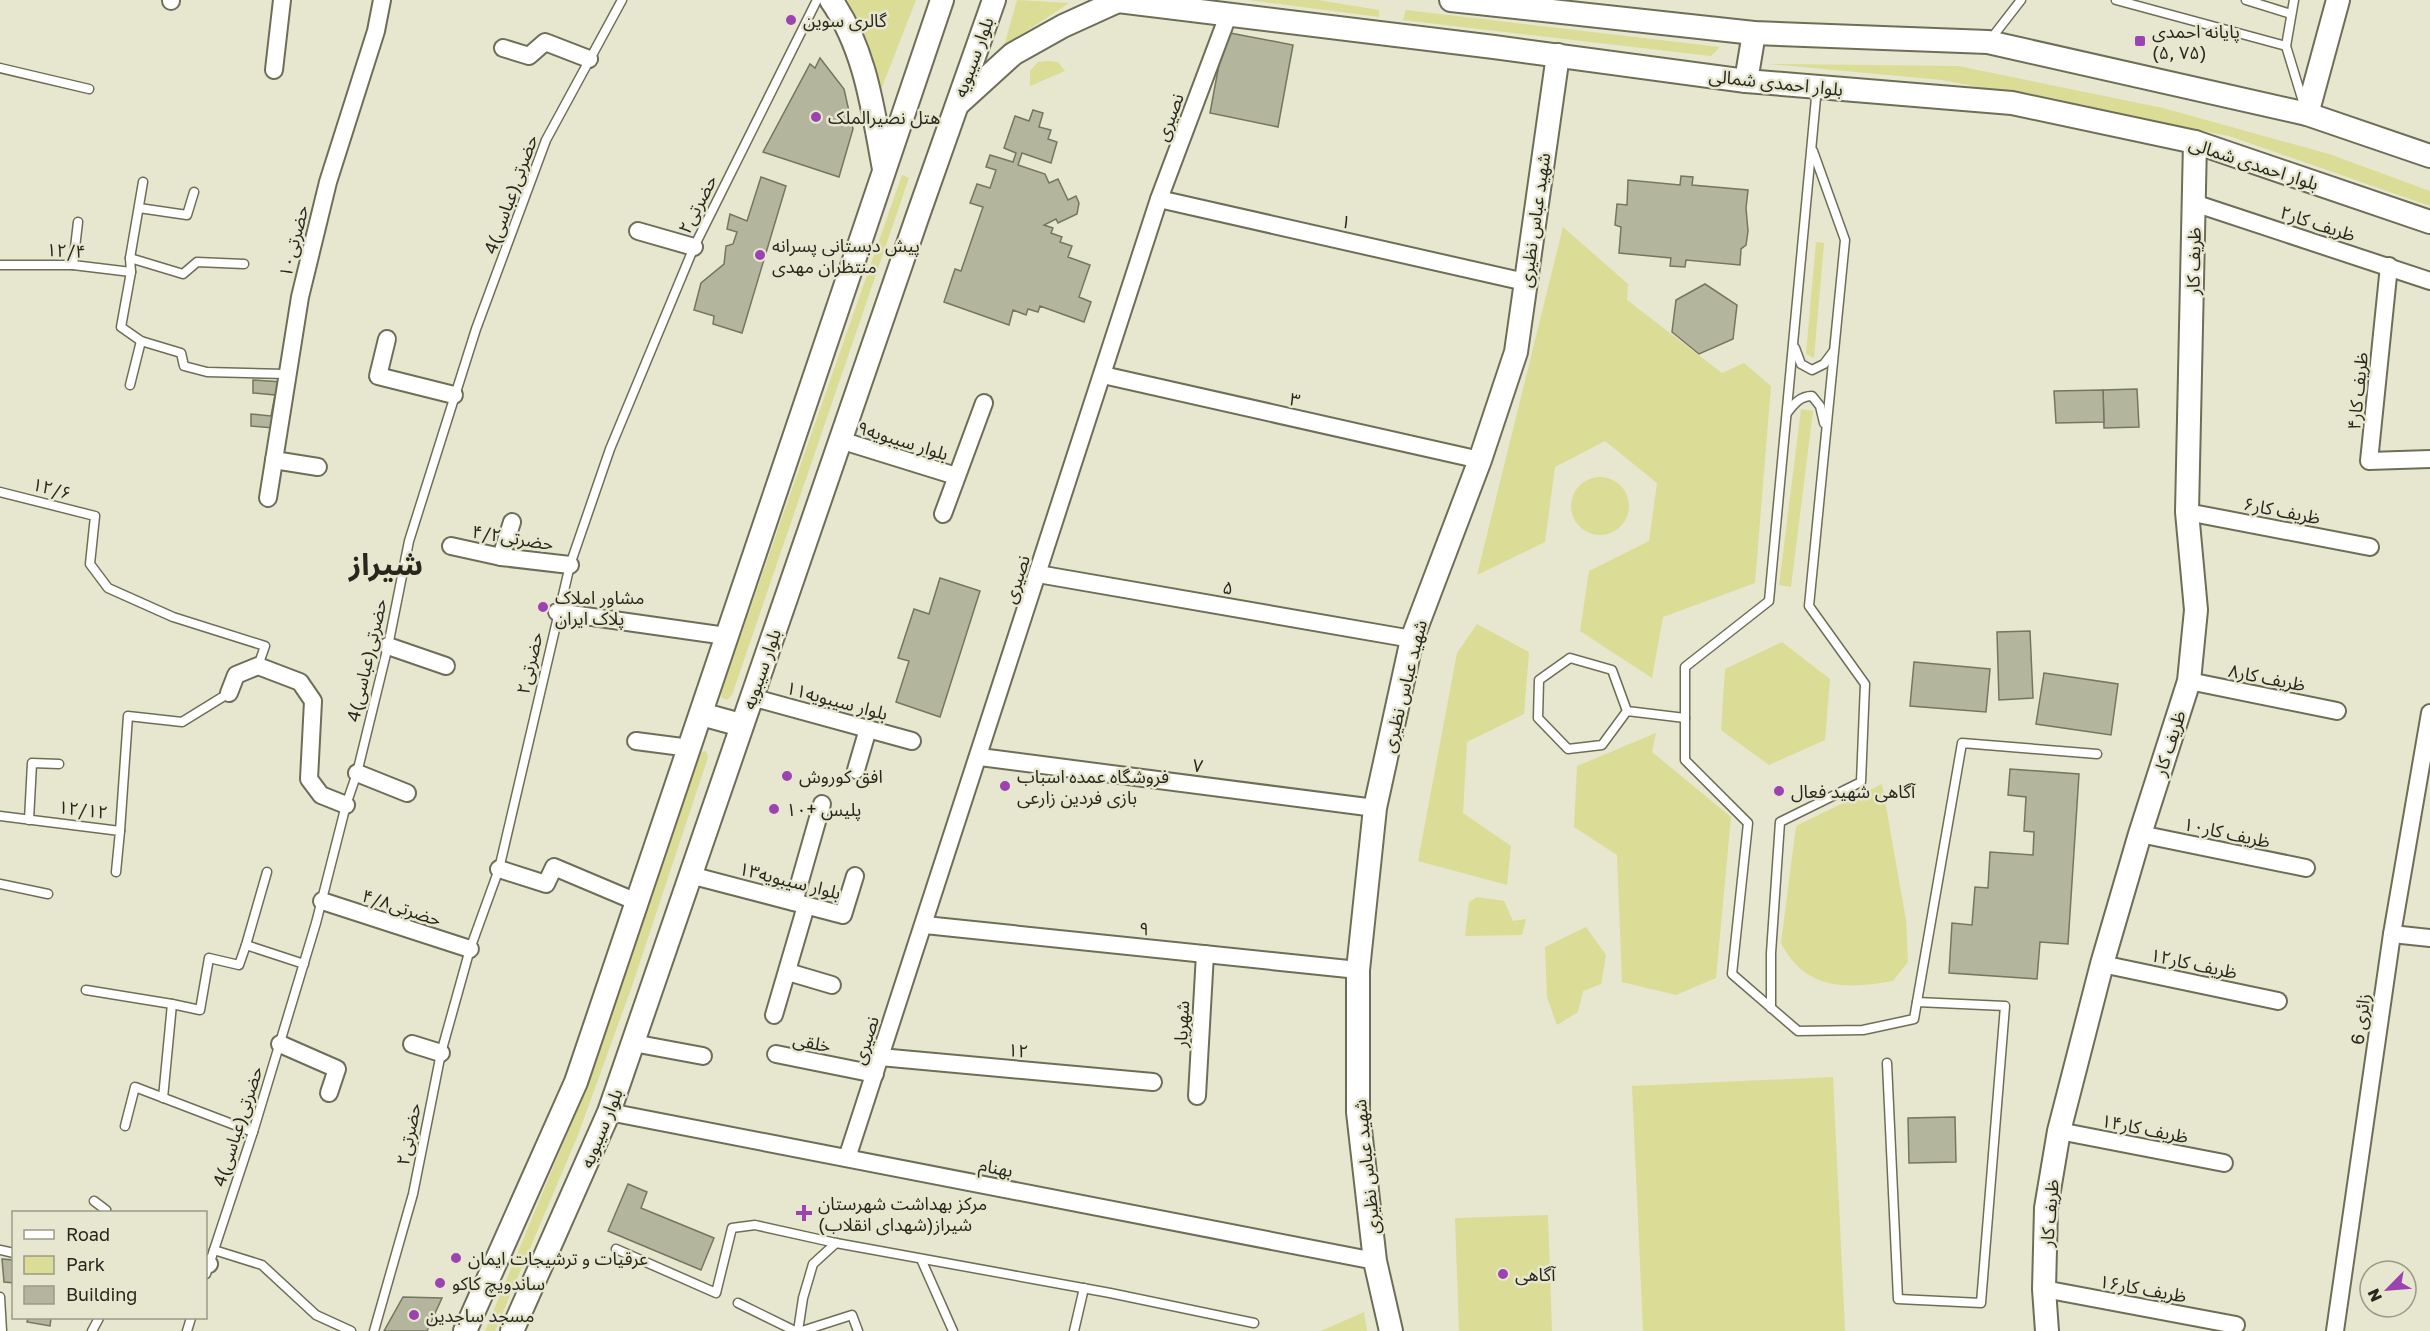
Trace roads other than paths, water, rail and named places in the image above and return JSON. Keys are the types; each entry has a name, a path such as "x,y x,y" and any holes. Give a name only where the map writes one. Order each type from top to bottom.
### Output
{"main road":[{"path":"831,0 852,34 867,82 885,171"},
{"path":"465,1331 576,1082 942,0"},
{"name":"بلوار سیبویه","path":"512,1331 609,1112 741,725 994,0"},
{"path":"1451,0 1548,5 1754,33 1988,42 2307,114 2430,156"},
{"path":"2307,114 2338,0"},
{"path":"956,105 1013,54 1114,1"},
{"name":"بلوار احمدی شمالی","path":"1114,1 1229,13 1746,81 2012,104 2195,142 2430,222"},
{"path":"1746,81 1754,33"},
{"name":"شهید عباس نظیری","path":"1391,1331 1375,1261 1358,1112 1358,970 1375,808 1412,639 1480,460 1516,352 1558,55"},
{"name":"ظریف کار","path":"2046,1331 2044,1289 2046,1208 2059,1131 2102,964 2140,834 2189,681 2196,610 2187,512 2195,142"},
{"path":"701,714 741,725"}],"street":[{"path":"274,70 282,0"},
{"name":"حضرتی۱۰","path":"268,498 300,297 328,182 376,31 382,0"},
{"name":"نصیری","path":"847,1158 980,757 1160,200 1229,13"},
{"path":"503,48 529,56 545,42 589,59"},
{"name":"۱","path":"1160,200 1525,282"},
{"name":"۲ظریف کار","path":"2194,203 2430,281"},
{"path":"638,231 694,247"},
{"name":"ظریف کار۴","path":"2389,266 2370,461 2430,459"},
{"path":"387,339 378,376 454,395"},
{"name":"۳","path":"1103,375 1480,460"},
{"path":"943,514 984,403"},
{"name":"بلوار سیبویه۹","path":"840,440 956,476"},
{"path":"274,460 318,467"},
{"name":"ظریف کار۶","path":"2187,512 2370,547"},
{"path":"501,557 512,522"},
{"name":"حضرتی۴/۲","path":"451,546 501,557 570,565"},
{"name":"۵","path":"1038,574 1412,639"},
{"path":"558,612 726,636"},
{"path":"388,646 446,666"},
{"path":"229,693 236,675 258,666 300,682 313,701 309,779 321,795 346,805"},
{"name":"ظریف کار۸","path":"2189,681 2337,711"},
{"name":"بلوار سیبویه۱۱","path":"751,697 912,741"},
{"name":"6 زائری","path":"2335,1331 2392,934 2430,714"},
{"path":"856,770 868,729"},
{"path":"636,741 690,747"},
{"name":"۷","path":"980,757 1375,808"},
{"path":"357,773 407,793"},
{"path":"774,1015 788,972 822,804"},
{"name":"ظریف کار۱۰","path":"2140,834 2306,868"},
{"path":"500,869 546,884 554,867 637,902"},
{"name":"بلوار سیبویه۱۳","path":"690,875 843,915 855,876"},
{"name":"حضرتی۴/۸","path":"322,901 470,949"},
{"name":"۹","path":"925,925 1358,970"},
{"path":"2392,934 2430,938"},
{"name":"شهریار","path":"1197,1096 1205,954"},
{"name":"ظریف کار۱۲","path":"2102,964 2278,1001"},
{"path":"788,972 832,985"},
{"path":"633,1043 703,1056"},
{"path":"280,1044 337,1069 329,1093"},
{"path":"412,1044 441,1053"},
{"name":"خلقی","path":"776,1054 875,1074"},
{"name":"۱۲","path":"880,1057 1153,1082"},
{"name":"بهنام","path":"609,1112 1375,1261"},
{"name":"ظریف کار۱۴","path":"2059,1131 2224,1163"},
{"name":"ظریف کار۱۶","path":"2044,1289 2236,1325"}],"lane":[{"name":"4حضرتی(عباسی)","path":"208,1263 254,1132 322,901 346,805 357,773 388,646 409,541 454,395 546,140 622,0"},
{"name":"حضرتی۲","path":"374,1331 413,1194 441,1053 470,949 500,869 570,565 610,449 694,247 817,0"},
{"path":"1988,42 2021,0"},
{"path":"2116,0 2286,46"},
{"path":"2246,0 2291,14"},
{"path":"2294,0 2286,46 2307,114"},
{"path":"0,68 89,89"},
{"path":"1817,87 1768,601 1685,667 1685,760 1748,823 1732,975 1798,1031 1863,1030 1914,1019 1962,743 2097,754"},
{"path":"1771,1008 1771,953 1780,822 1861,782 1865,684 1809,606 1845,240 1811,147"},
{"path":"143,182 121,327 141,341 181,353 184,366 207,372 286,374"},
{"path":"139,208 187,215 194,192"},
{"path":"73,265 78,222"},
{"path":"130,258 183,274 197,262 244,264"},
{"name":"۱۲/۴","path":"0,265 73,265 130,272"},
{"path":"1793,338 1795,352 1801,364 1812,370 1824,364 1834,351"},
{"path":"130,385 141,341"},
{"path":"1786,415 1796,402 1805,396 1812,396 1820,406 1826,436"},
{"name":"۱۲/۶","path":"0,492 95,516 90,564 108,588 174,617 265,646 258,666"},
{"path":"1570,658 1612,670 1627,711 1602,745 1568,749 1538,717 1539,680 1570,658"},
{"path":"120,831 128,716 182,722 229,693"},
{"path":"1627,711 1685,718"},
{"path":"29,820 32,763 59,764"},
{"name":"۱۲/۱۲","path":"0,816 120,831 116,872"},
{"path":"86,990 200,1010 209,958 239,965 267,872"},
{"path":"0,884 48,894"},
{"path":"246,945 304,964"},
{"path":"1887,1063 1898,1299 1981,1303 2005,1006 1917,1002"},
{"path":"163,1098 172,1004"},
{"path":"125,1126 135,1087 254,1132"},
{"path":"93,1201 106,1211"},
{"path":"616,1249 716,1293 732,1228 755,1225 836,1243 1084,1288 1254,1323"},
{"path":"799,1331 803,1298 813,1264 836,1243"},
{"path":"921,1259 953,1331"},
{"path":"208,1263 262,1265 316,1315 351,1331"},
{"path":"1074,1331 1084,1288"},
{"path":"0,1297 2,1331"},
{"path":"738,1303 799,1331 852,1315 858,1331"}],"place":[{"name":"گالری سوین","path":"791,20"},
{"name":"پایانه احمدی (۵, ۷۵)","path":"2140,41"},
{"name":"هتل نصیرالملک","path":"816,117"},
{"name":"پیش دبستانی پسرانه منتظران مهدی","path":"760,255"},
{"name":"مشاور املاک پلاک ایران","path":"543,607"},
{"name":"افق کوروش","path":"787,776"},
{"name":"فروشگاه عمده اسباب بازی فردین زارعی","path":"1005,786"},
{"name":"آگاهی شهید فعال","path":"1779,791"},
{"name":"پلیس +۱۰","path":"774,809"},
{"name":"مرکز بهداشت شهرستان شیراز(شهدای انقلاب)","path":"804,1213"},
{"name":"عرقیات و ترشیجات ایمان","path":"456,1258"},
{"name":"آگاهی","path":"1503,1274"},
{"name":"ساندویچ کاکو","path":"440,1283"},
{"name":"مسجد ساجدین","path":"414,1315"}],"district":[{"name":"شیراز","path":"386,564"}]}
